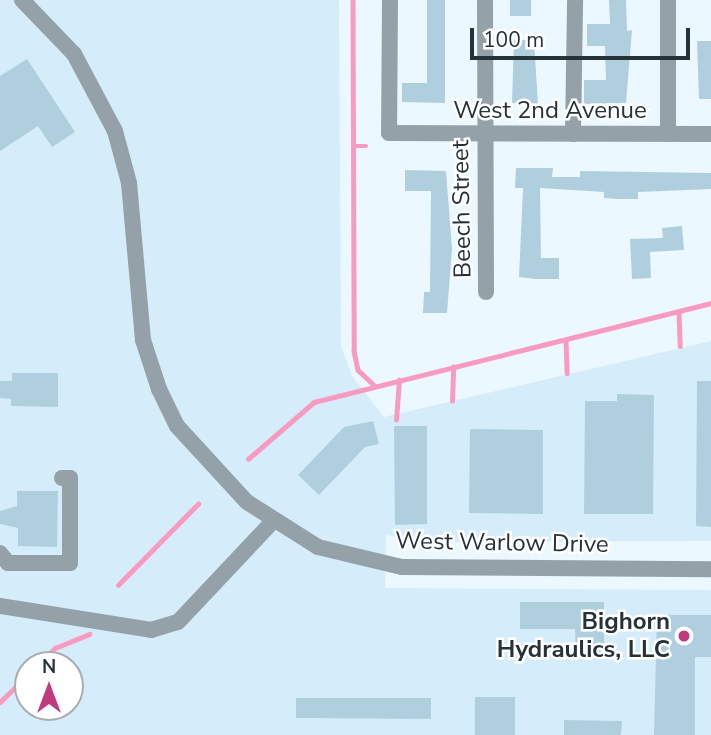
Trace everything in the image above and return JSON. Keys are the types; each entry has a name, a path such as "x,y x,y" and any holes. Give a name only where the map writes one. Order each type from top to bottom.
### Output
{"street":[{"name":"West Warlow Drive","path":"22,0 74,54 115,131 129,183 143,340 177,426 216,474 274,520 318,547 402,566 711,569"},
{"name":"West 2nd Avenue","path":"390,0 389,133 711,134"},
{"name":"Beech Street","path":"485,0 486,292"},
{"path":"573,134 575,0"},
{"path":"668,0 668,134"},
{"path":"0,553 8,563 70,563 70,478 62,478"},
{"path":"0,606 151,630 178,622 274,520"}],"shaded area":[{"path":"0,0 339,0 341,346 352,376 384,417 711,341 711,541 430,542 386,535 385,588 711,590 711,735 0,735"}],"building":[{"path":"427,0 445,0 445,103 402,102 402,83 427,83"},
{"path":"510,0 531,0 531,16 510,16"},
{"path":"609,0 626,0 627,31 632,30 626,103 584,104 584,80 606,80 605,46 587,46 587,24 610,24"},
{"path":"514,40 534,40 538,104 512,103"},
{"path":"697,41 711,41 711,99 699,99"},
{"path":"27,59 75,132 52,147 38,126 0,151 0,76"},
{"path":"516,168 553,168 552,177 580,177 580,171 711,173 711,189 638,192 638,199 617,199 604,198 604,192 540,188 541,258 559,258 559,279 535,279 519,277 523,188 515,188"},
{"path":"405,170 446,171 452,249 447,313 423,313 424,292 430,292 431,191 405,191"},
{"path":"682,226 684,250 650,252 651,278 632,279 630,239 663,238 662,228"},
{"path":"12,373 58,373 58,407 11,406 11,399 0,398 0,381 12,381"},
{"path":"697,381 711,381 711,527 696,526"},
{"path":"617,394 654,395 653,514 584,514 585,401 617,401"},
{"path":"373,421 379,444 365,447 319,495 298,475 344,427"},
{"path":"394,426 427,426 427,524 395,525"},
{"path":"470,429 543,430 543,514 469,513"},
{"path":"17,491 58,491 57,547 18,546 18,528 0,524 0,511 17,506"},
{"path":"520,602 604,602 604,657 576,657 575,629 520,629"},
{"path":"657,615 711,615 711,657 695,657 695,735 654,735"},
{"path":"475,697 515,697 515,735 475,735"},
{"path":"296,698 431,698 431,719 296,718"},
{"path":"564,720 622,721 621,735 564,735"}],"waterway":[{"path":"353,0 354,351 358,370 375,386"},
{"path":"354,146 366,146"},
{"path":"248,459 314,402 711,303"},
{"path":"679,311 680,346"},
{"path":"566,340 567,373"},
{"path":"452,401 453,367"},
{"path":"396,420 399,380"},
{"path":"118,585 198,504"},
{"path":"52,651 89,634"},
{"path":"0,702 14,688"}],"place":[{"name":"Bighorn Hydraulics, LLC","path":"684,636"}]}
